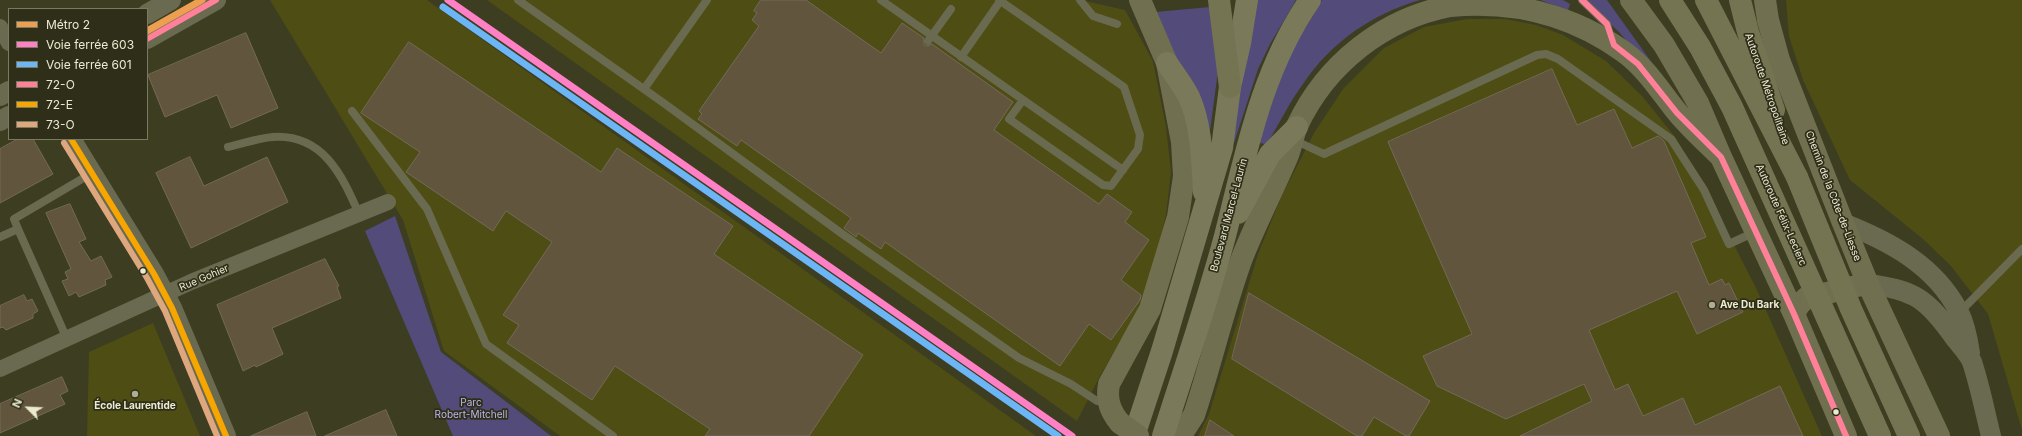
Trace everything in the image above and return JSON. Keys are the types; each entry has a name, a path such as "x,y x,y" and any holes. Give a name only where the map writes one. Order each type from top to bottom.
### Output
{"highway":[{"name":"Autoroute Félix-Leclerc","path":"1670,0 1700,47 1732,107 1880,436"},
{"path":"1706,0 1797,177 1855,316 1909,436"},
{"name":"Autoroute Métropolitaine","path":"1740,0 1748,32 1797,177"},
{"path":"1220,5 1230,87"}],"main road":[{"path":"1140,0 1167,63 1188,96 1193,109 1199,137 1205,201"},
{"name":"Boulevard Marcel-Laurin","path":"1163,436 1224,237 1242,161 1258,108 1286,39 1310,0"},
{"path":"1631,0 1660,38 1698,103 1755,232 1794,314 1846,436"},
{"name":"Chemin de la Côte-de-Liesse","path":"1765,0 1775,46 1843,223 1868,284 1939,436"},
{"path":"1127,429 1162,351 1205,201 1222,148 1230,87 1246,2"},
{"path":"1174,436 1184,429 1194,415 1242,260 1262,212 1287,160 1295,133 1326,81 1338,67 1361,45 1399,22 1442,7 1486,2 1524,5 1571,20 1614,45 1638,64 1677,113 1721,157"},
{"path":"1138,436 1127,429 1113,414 1108,402 1109,384 1150,309 1180,205 1184,176 1182,142 1167,63"},
{"path":"1224,237 1270,154 1295,133"},
{"path":"1794,314 1799,305 1806,298 1868,284"}],"street":[{"path":"148,13 171,0"},
{"path":"148,37 216,0"},
{"path":"0,28 8,41"},
{"path":"72,140 165,294 226,436"},
{"name":"Rue Gohier","path":"0,369 165,294 388,202"},
{"path":"1843,223 1879,238 1928,270 1944,289 1960,312 1967,336 1971,361 1991,436"},
{"path":"1868,284 1900,290 1924,301 1940,317 1971,361"}],"lane":[{"path":"518,0 644,89 841,233 1019,358 1071,384 1097,401 1108,402"},
{"path":"644,89 707,0"},
{"path":"881,0 930,39 961,57 1123,170"},
{"path":"961,57 1000,0 1124,87 1140,135 1138,149 1111,186 1103,185 1009,119 1023,100"},
{"path":"1080,0 1093,16 1117,24"},
{"path":"1582,0 1607,24 1614,45"},
{"path":"930,39 951,9"},
{"path":"1295,133 1324,154 1537,55 1552,55 1671,139 1704,190 1729,244 1755,232"},
{"path":"352,111 427,209 486,344 613,436"},
{"path":"228,147 272,137 289,138 308,144 320,151 335,167 343,180 359,214"},
{"path":"67,339 14,219 92,173"},
{"path":"0,237 18,229"},
{"path":"1960,312 2022,249"}],"shaded area":[{"path":"270,0 427,0 1036,436 560,436 444,351 403,220"},
{"path":"487,0 1081,0 1125,10 1153,61 1166,127 1171,172 1166,215 1156,258 1137,312 1100,376 1077,421"},
{"path":"1786,0 2022,0 2022,430 1988,314 1951,266 1923,239 1850,180 1803,80 1789,36"},
{"path":"1467,19 1505,19 1536,25 1563,35 1606,61 1642,96 1676,138 1713,204 1756,288 1822,436 1198,436 1209,414 1258,254 1282,195 1314,133 1343,89 1384,48 1424,27"},
{"name":"École Laurentide","path":"153,323 200,436 87,436 89,352"}],"green space":[{"path":"1254,0 1296,0 1270,44 1258,69 1234,143 1230,141"},
{"path":"1322,0 1420,0 1385,13 1369,22 1326,55 1298,91 1267,144 1258,143 1280,79 1293,48"},
{"path":"1540,0 1563,0 1570,4 1568,10"},
{"path":"1585,0 1607,0 1660,74 1657,77 1619,32"},
{"path":"1210,7 1218,71 1207,153 1156,12"},
{"name":"Parc Robert-Mitchell","path":"395,216 441,352 551,436 453,436 365,231"}],"building":[{"path":"761,0 806,0 881,53 902,23 924,38 924,45 928,46 932,44 1013,102 994,130 1099,204 1107,194 1132,212 1125,222 1149,240 1121,280 1141,295 1140,300 1111,340 1089,324 1060,366 885,242 881,249 858,233 856,237 844,228 851,218 741,140 737,146 698,119 702,114 699,111 759,26 752,20 757,13 754,11"},
{"path":"246,33 278,108 231,128 217,95 165,117 148,75"},
{"path":"409,42 601,172 617,148 733,226 714,254 863,355 809,436 705,436 710,429 615,366 592,400 507,343 519,325 503,315 552,242 506,211 493,231 406,172 420,152 361,113"},
{"path":"1552,69 1577,125 1614,109 1632,148 1658,136 1664,141 1706,237 1691,243 1709,285 1722,279 1725,285 1729,283 1743,312 1697,334 1677,291 1589,330 1615,390 1628,384 1643,416 1683,398 1695,425 1780,386 1803,436 1520,436 1592,401 1584,384 1506,419 1437,386 1423,356 1472,334 1388,142"},
{"path":"16,140 34,140 53,174 0,203 0,149"},
{"path":"190,157 204,186 267,157 288,202 191,248 156,173"},
{"path":"70,204 86,239 79,242 91,261 101,256 112,277 105,280 106,285 79,297 76,292 69,296 62,281 68,279 65,272 71,269 46,213"},
{"path":"325,259 339,286 337,287 341,298 272,328 283,354 256,367 255,365 243,371 217,305"},
{"path":"1249,293 1430,401 1409,436 1406,436 1374,417 1362,436 1357,436 1232,359"},
{"path":"24,295 27,301 32,299 38,311 33,314 33,318 6,330 3,327 0,328 0,306"},
{"path":"62,377 68,391 60,395 65,404 0,433 0,404"},
{"path":"386,410 397,436 325,436"},
{"path":"307,412 316,436 251,436"},
{"path":"1210,420 1234,436 1205,436"}],"metro line":[{"name":"2","path":"148,30 202,0"}],"rail line":[{"name":"603","path":"448,0 1072,436"},
{"name":"601","path":"443,7 1058,436"}],"transit line":[{"name":"72-O","path":"148,38 216,0"},
{"name":"72-O","path":"1582,0 1607,24 1614,45 1638,64 1677,113 1721,157 1794,314 1846,436"},
{"name":"72-E","path":"72,140 154,274 172,308 226,436"},
{"name":"73-O","path":"64,143 147,278 165,311 217,436"}],"place":[{"name":"Ave Du Bark","path":"1712,305"},
{"name":"École Laurentide","path":"135,394"}]}
